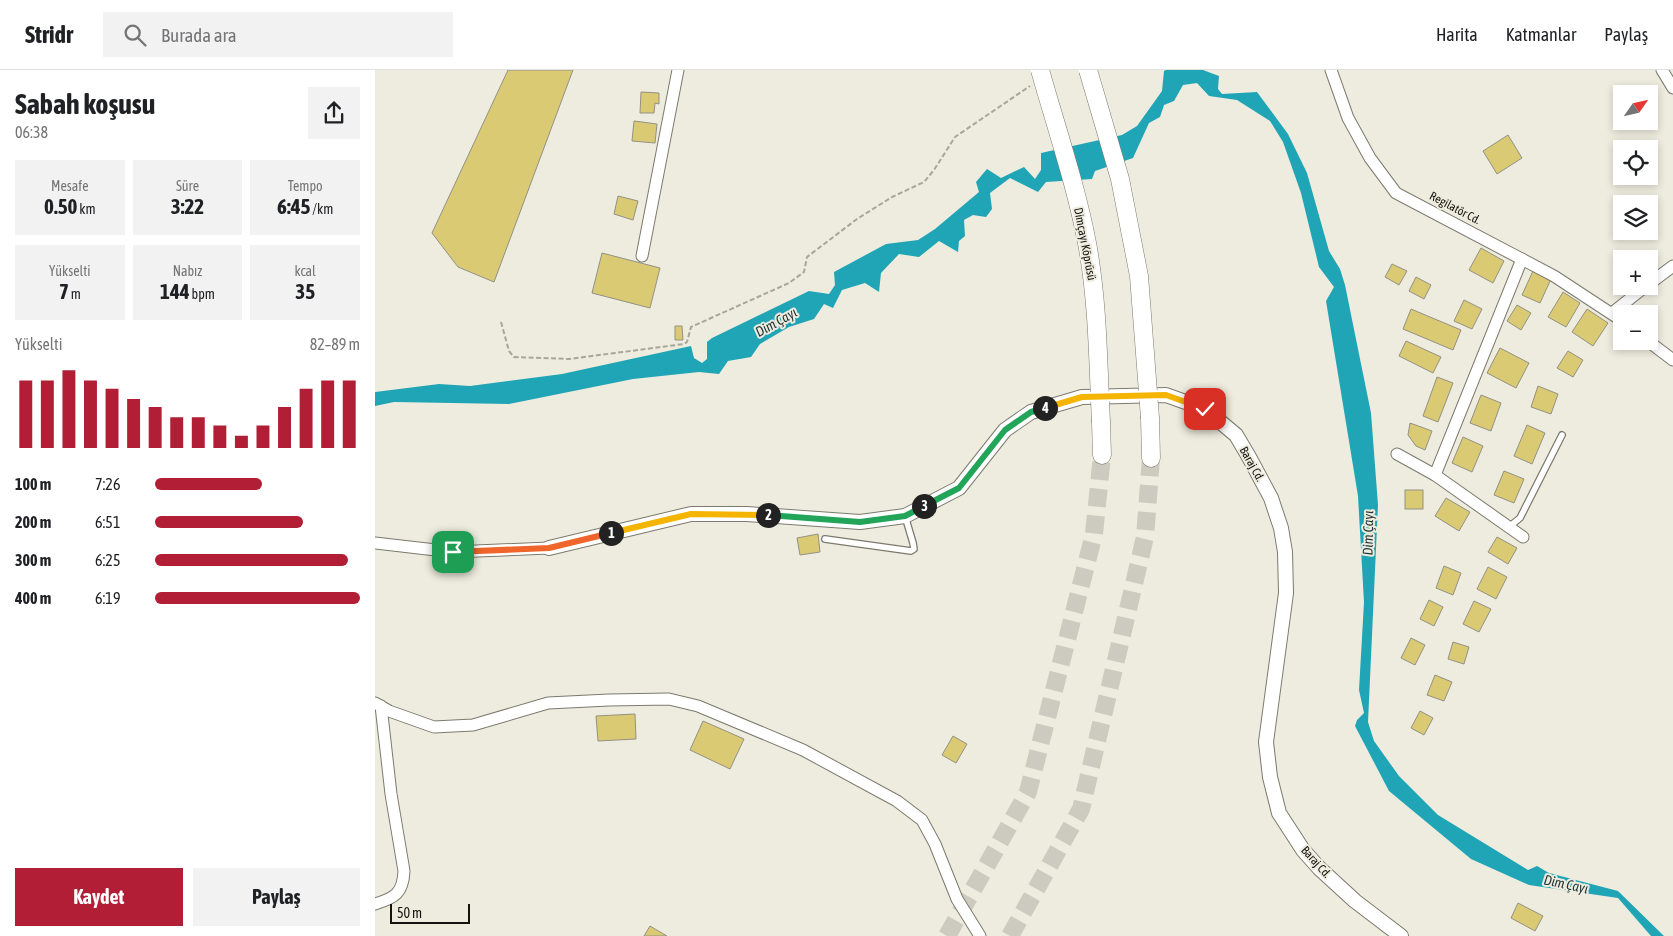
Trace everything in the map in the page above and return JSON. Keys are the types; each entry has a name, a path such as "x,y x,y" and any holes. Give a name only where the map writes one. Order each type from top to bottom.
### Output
{"highway":[{"path":"1089,70 1120,179 1139,276 1150,418 1151,458"},
{"name":"Dimçayı Köprüsü","path":"1037,77 1076,199 1087,243 1094,296 1102,455"}],"street":[{"path":"642,256 678,70"},
{"name":"Regilatör Cd.","path":"1331,70 1348,118 1370,158 1396,193 1554,276 1613,313"},
{"path":"1662,70 1673,88"},
{"path":"1435,475 1521,259"},
{"path":"1658,277 1673,266"},
{"path":"1628,305 1638,295"},
{"path":"1658,348 1673,360"},
{"name":"Baraj Cd.","path":"375,543 453,552 549,548 691,514 747,514 860,522 905,516 959,488 1005,430 1031,412 1082,397 1166,395 1205,409 1236,435 1271,498 1281,528 1285,552 1287,592 1266,742 1270,777 1279,813 1303,850 1319,868 1355,901 1401,936"},
{"path":"1397,454 1435,475 1510,526 1523,537"},
{"path":"378,705 389,711 434,726 473,725 547,703 669,699 698,706 803,750 897,801 922,820 935,844 957,899 980,936"},
{"path":"375,904 387,901 397,894 404,883 404,871 378,705"}],"lane":[{"path":"1510,526 1520,518 1562,435"},
{"path":"825,539 911,551 914,549 913,543 905,516"}],"path":[{"path":"501,322 509,351 514,357 569,359 684,344 687,342 691,327 789,283 804,272 807,257 871,210 892,197 924,182 955,137 1037,77"}],"water":[{"name":"Dim Çayı","path":"1203,70 1219,76 1218,89 1222,94 1257,92 1288,134 1307,173 1329,251 1340,269 1345,285 1371,413 1378,505 1368,722 1374,741 1399,776 1438,815 1528,870 1537,866 1549,873 1618,891 1664,936 1651,936 1618,898 1529,885 1471,859 1389,791 1355,726 1357,720 1364,713 1359,690 1364,602 1358,496 1326,301 1334,287 1319,267 1301,193 1283,142 1270,121 1237,100 1209,96 1197,83 1183,85 1174,101 1164,105 1160,117 1149,123 1133,158 1095,171 1092,179 1046,182 1038,192 1010,178 990,193 992,209 986,217 973,215 964,220 965,236 959,241 958,252 939,241 919,257 899,254 881,273 879,292 865,283 842,290 833,308 824,304 814,319 789,327 760,344 751,357 728,361 719,374 699,372 633,379 509,404 394,402 375,406 375,392 439,384 470,386 562,374 691,346 694,358 702,363 707,359 707,342 712,338 809,291 829,294 835,285 834,272 886,244 918,240 935,229 979,192 976,182 987,169 1001,178 1024,167 1035,179 1041,170 1041,153 1122,135 1137,126 1162,91 1164,71"}],"building":[{"path":"508,70 573,70 494,282 458,267 432,233"},
{"path":"641,92 659,93 659,104 655,103 654,113 640,113"},
{"path":"634,121 657,124 655,143 632,141"},
{"path":"1508,135 1522,158 1497,174 1483,151"},
{"path":"618,196 638,201 633,220 614,214"},
{"path":"1481,248 1504,261 1493,283 1469,270"},
{"path":"602,253 660,268 650,308 592,293"},
{"path":"1392,264 1407,271 1399,285 1385,277"},
{"path":"1533,271 1551,279 1540,303 1522,295"},
{"path":"1416,277 1431,285 1424,299 1409,291"},
{"path":"1563,292 1580,303 1566,327 1548,317"},
{"path":"1464,300 1482,309 1472,329 1454,321"},
{"path":"1517,305 1531,313 1521,330 1507,321"},
{"path":"1411,309 1461,330 1453,350 1403,329"},
{"path":"1587,309 1608,323 1593,346 1572,332"},
{"path":"675,326 682,326 683,340 675,340"},
{"path":"1406,341 1441,357 1433,373 1399,356"},
{"path":"1500,348 1529,363 1516,388 1487,373"},
{"path":"1568,351 1583,360 1573,377 1557,368"},
{"path":"1437,377 1453,383 1438,422 1423,416"},
{"path":"1538,386 1558,394 1551,414 1531,407"},
{"path":"1481,395 1501,403 1491,431 1470,423"},
{"path":"1410,423 1432,431 1425,450 1416,446 1408,435"},
{"path":"1527,425 1545,433 1532,464 1514,456"},
{"path":"1463,437 1483,446 1472,472 1452,463"},
{"path":"1504,471 1524,479 1514,503 1494,495"},
{"path":"1405,490 1423,490 1423,509 1405,509"},
{"path":"1446,498 1470,512 1459,531 1435,516"},
{"path":"818,534 820,552 800,555 797,538"},
{"path":"1497,537 1517,548 1508,564 1488,552"},
{"path":"1444,566 1461,573 1453,595 1436,588"},
{"path":"1488,567 1507,577 1496,599 1477,589"},
{"path":"1429,600 1443,607 1434,626 1420,619"},
{"path":"1474,601 1491,609 1479,632 1463,624"},
{"path":"1411,638 1425,645 1415,665 1401,658"},
{"path":"1453,642 1469,647 1464,664 1448,659"},
{"path":"1435,675 1452,682 1444,701 1427,695"},
{"path":"1420,711 1433,718 1424,735 1411,728"},
{"path":"635,714 636,739 598,741 596,716"},
{"path":"703,721 744,739 730,769 690,750"},
{"path":"953,736 967,744 956,763 942,755"},
{"path":"1518,903 1543,916 1535,931 1511,918"},
{"path":"650,926 667,936 644,936"}],"tunnel":[{"path":"947,936 1028,792 1094,534 1102,455"},
{"path":"1010,936 1081,809 1145,537 1151,458"}],"route":[{"path":"453,552 549,548 691,514 747,514 860,522 905,516 959,488 1005,430 1031,412 1082,397 1166,395 1205,409"}]}
